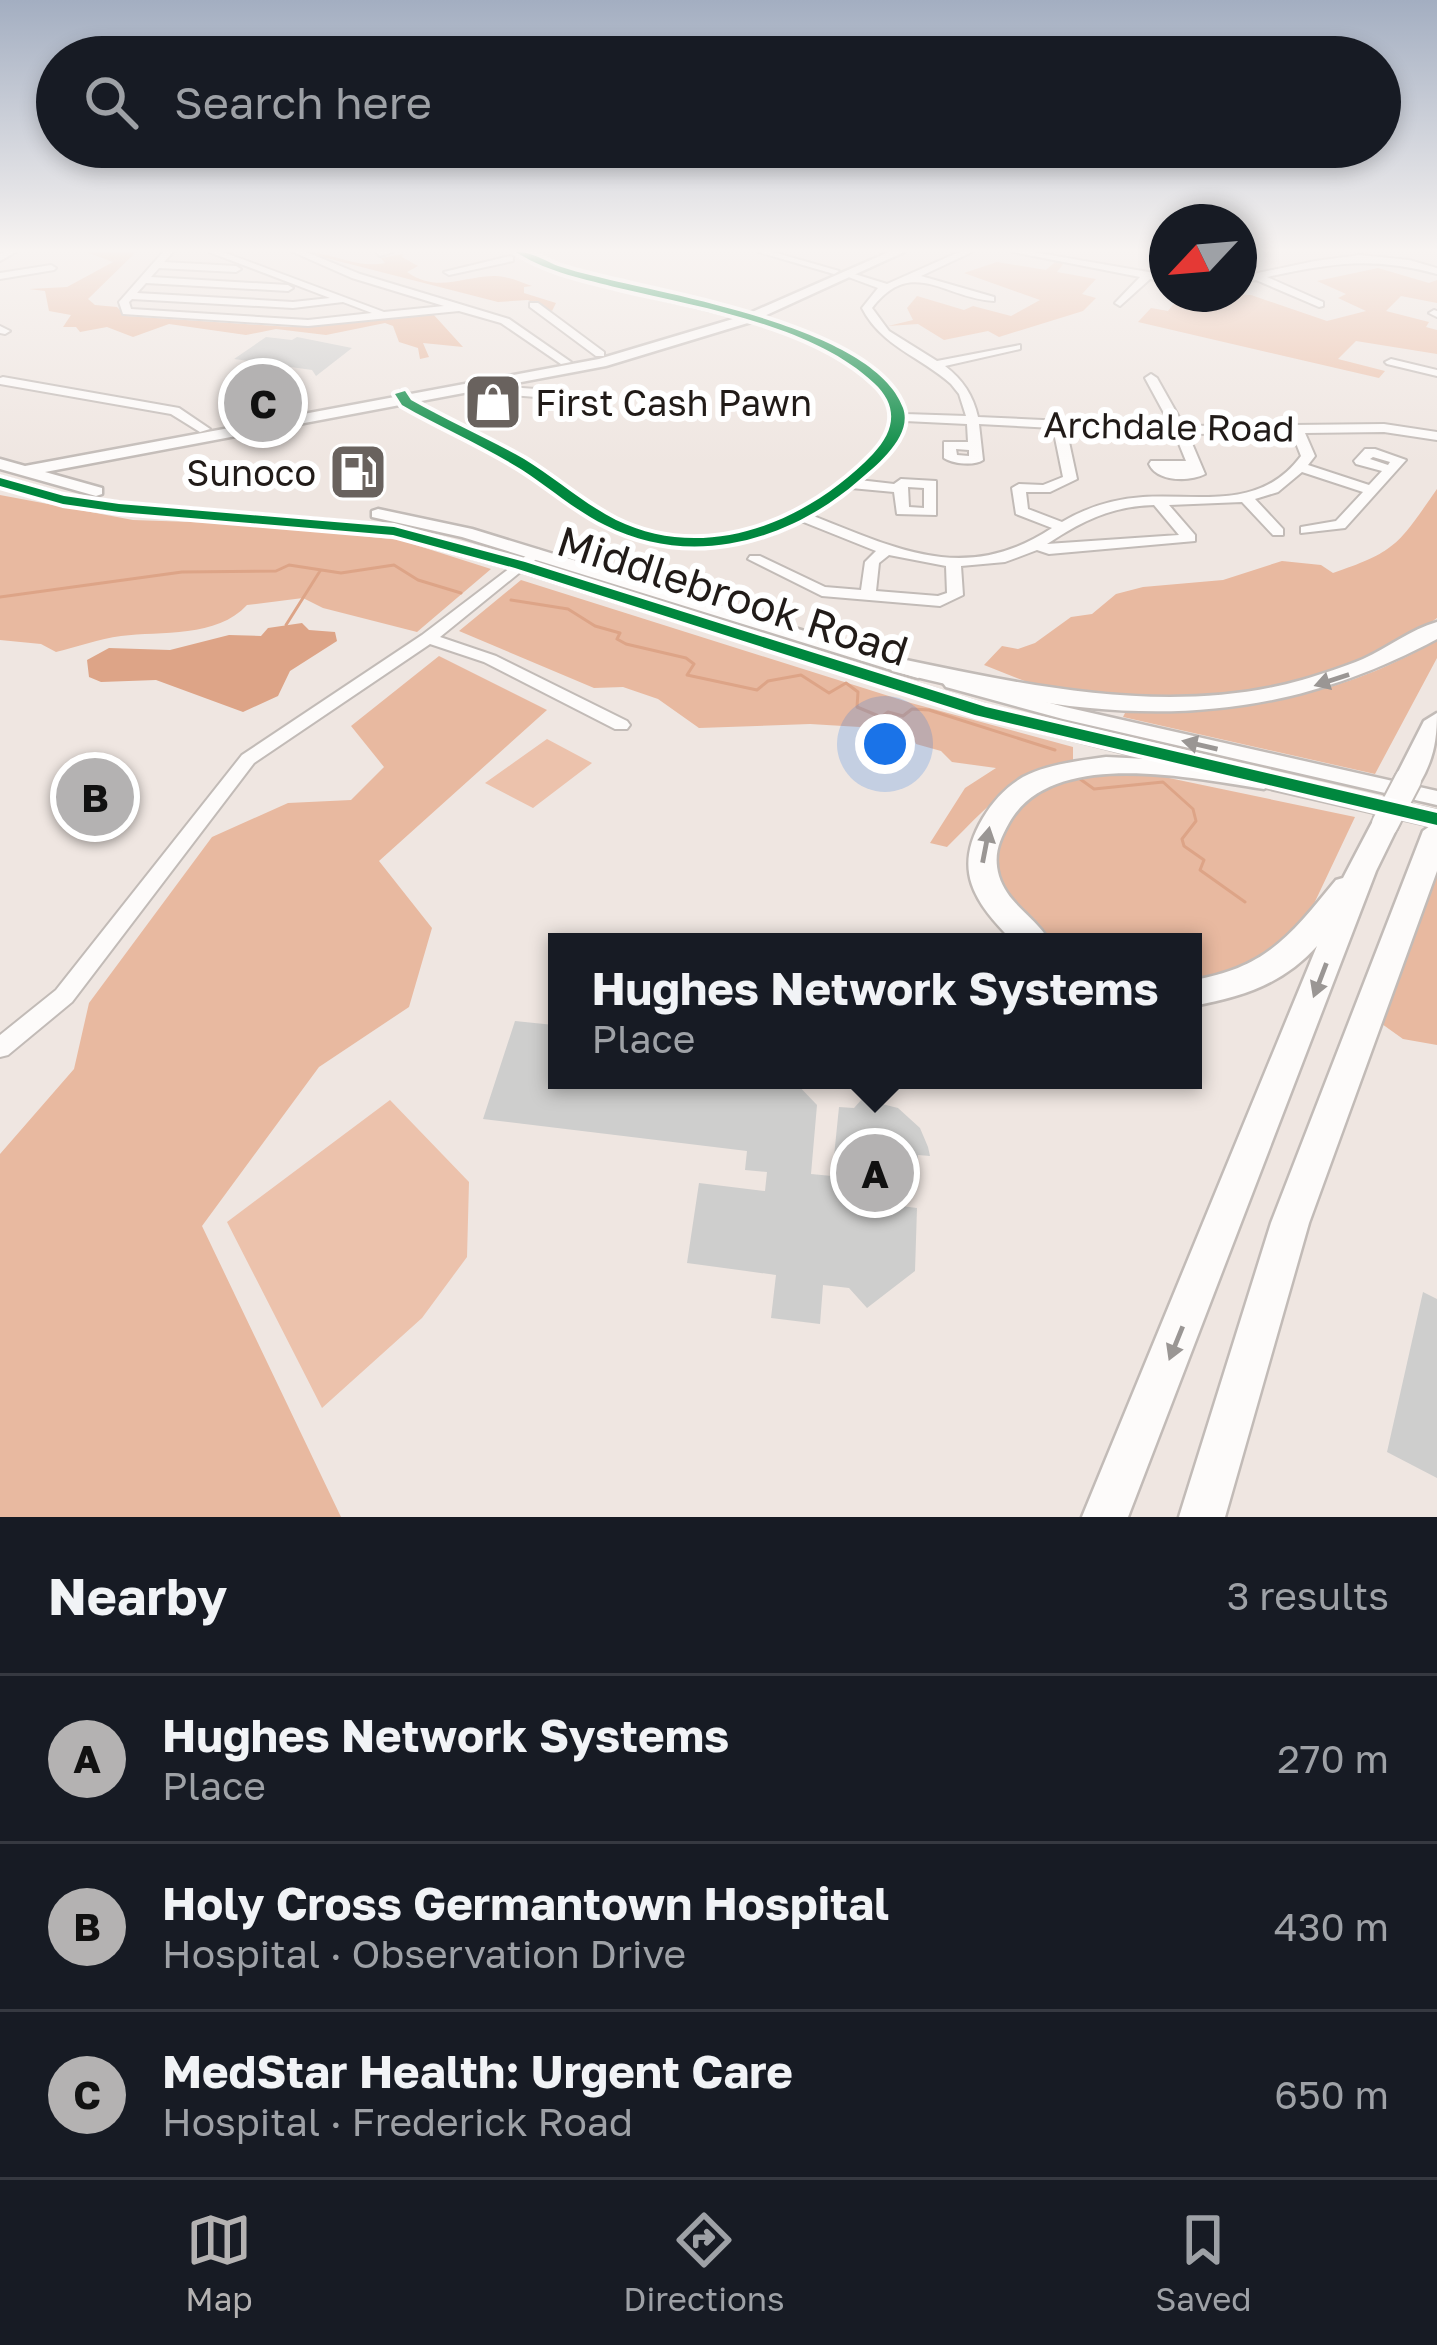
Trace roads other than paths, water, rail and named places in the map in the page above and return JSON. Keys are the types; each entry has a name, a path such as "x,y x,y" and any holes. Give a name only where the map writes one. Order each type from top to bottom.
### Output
{"highway":[{"path":"901,666 1060,700 1226,704 1338,680 1437,628"},
{"path":"1106,1517 1361,871 1437,721"},
{"path":"1025,933 999,906 984,880 981,849 996,811 1015,792 1061,772 1096,768 1155,767 1264,780"},
{"path":"1202,1517 1291,1223 1436,829"},
{"path":"1202,992 1231,988 1277,968 1361,871"}],"main road":[{"path":"3,470 82,460 404,398 600,354 704,323"},
{"path":"3,470 204,429 404,398 530,388 736,323"},
{"path":"438,419 431,406 442,395"},
{"path":"70,486 60,472 82,460"},
{"name":"Middlebrook Road","path":"3,470 133,496 376,514 1063,713 1437,798"},
{"name":"Middlebrook Road","path":"3,470 63,500 365,526 528,559 981,712 1264,780 1436,829"}],"street":[{"path":"505,323 521,329 565,362"},
{"path":"557,323 600,354"},
{"path":"404,398 518,461 625,530 672,538 723,539 770,531 800,516 885,451 900,417 894,400 860,364 818,342 760,323"},
{"path":"877,323 961,387 975,446"},
{"path":"935,364 1016,347"},
{"path":"1391,362 1437,373"},
{"path":"1151,378 1194,465"},
{"path":"3,381 175,411 194,418 204,429"},
{"name":"Archdale Road","path":"900,417 1180,430 1384,428 1437,436"},
{"path":"1058,425 1070,479 1045,489 1018,488 1021,511 1060,526"},
{"path":"800,516 887,549 953,562 1010,556 1091,511 1158,501 1245,497 1275,488 1302,468 1308,456 1297,429"},
{"path":"1302,468 1372,490"},
{"path":"1306,530 1340,525 1391,470"},
{"path":"846,483 901,489"},
{"path":"1245,497 1278,532"},
{"path":"1036,544 1049,550 1190,538 1158,501"},
{"path":"868,595 872,562 887,549"},
{"path":"0,1048 64,996 248,758 428,638 528,559"},
{"path":"755,559 812,589 949,599 955,595 953,562"},
{"path":"428,638 490,658 621,725"}],"waterway":[{"path":"0,597 182,572 276,571 289,565 341,573 394,565 418,580 461,593"},
{"path":"286,625 320,571"},
{"path":"511,600 568,609 595,626 620,633 617,639 626,644 686,658 694,664 687,675 757,690 768,681 801,675 829,693 846,683 858,692 857,707 881,717 888,712 903,716 912,709 929,710 1055,750"},
{"path":"1080,779 1094,789 1163,782 1193,809 1196,821 1182,839 1184,846 1204,860 1200,870 1245,902"}],"place":[{"name":"First Cash Pawn","path":"493,402"},
{"name":"MedStar Health: Urgent Care","path":"263,403"},
{"name":"Sunoco","path":"358,472"},
{"name":"Holy Cross Germantown Hospital","path":"95,797"},
{"name":"Hughes Network Systems","path":"875,1173"}]}
